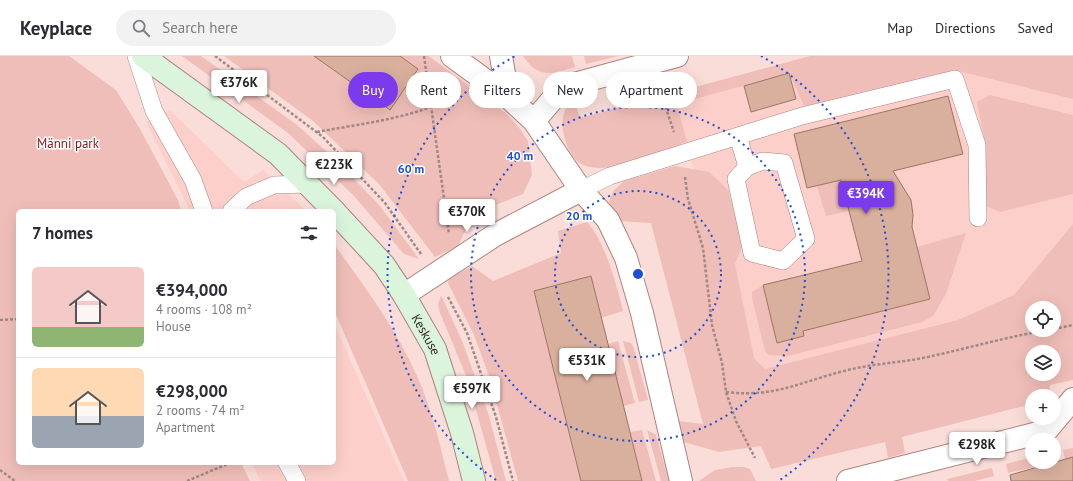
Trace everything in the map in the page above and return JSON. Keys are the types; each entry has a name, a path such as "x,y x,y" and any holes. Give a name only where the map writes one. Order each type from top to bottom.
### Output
{"street":[{"name":"Keskuse","path":"142,56 278,154 332,209"},
{"path":"452,56 474,72"},
{"path":"501,56 504,72"},
{"path":"534,120 563,87 677,56"},
{"path":"520,108 534,120 581,190 608,220 626,258 642,313 681,481"},
{"path":"404,295 495,235 581,190"},
{"name":"Keskuse","path":"336,213 384,265 404,295 436,349 462,433 474,481"},
{"path":"848,481 1046,431 1073,399"}],"lane":[{"path":"136,56 154,111 193,180 203,209"},
{"path":"581,190 610,176 802,116 955,79 977,145 978,218"},
{"path":"738,136 747,167"},
{"path":"763,160 784,163 806,239 783,261 752,253 736,179 747,167 763,160"},
{"path":"233,209 246,197 274,185 308,184"},
{"path":"288,465 297,481"}],"path":[{"path":"424,56 426,72"},
{"path":"650,63 682,154 688,199 702,248 712,325 722,363 726,392 736,421 755,458"},
{"path":"316,132 395,118 428,108"},
{"path":"431,108 449,230 452,264"},
{"path":"0,320 16,319"},
{"path":"1061,327 1073,324"},
{"path":"726,392 747,395 776,391 845,370 923,358 1025,334"},
{"path":"188,481 225,465"},
{"path":"0,470 15,481"}],"shaded area":[{"path":"850,56 1073,56 1073,305 1061,307 1061,301 1025,301 1025,310 747,384 678,108 697,108 697,98"},
{"path":"170,110 244,182 263,170 304,209 189,209 146,122"},
{"path":"336,328 404,481 260,481 253,465 336,465"}],"green space":[{"name":"Männi park","path":"0,56 69,56 116,90 140,129 178,200 180,209 16,209 16,465 242,465 250,481 0,481"},
{"path":"182,56 201,56 297,125 335,159 380,206 419,259 404,254 354,196 288,133"},
{"path":"224,56 314,56 348,80 348,108 386,108 389,110 390,108 398,108 398,98 406,87 406,108 461,108 461,80 469,86 469,108 499,108 507,114 520,129 528,141 532,175 523,194 473,214 458,246 435,257 379,184 313,121"},
{"path":"400,56 429,56 451,72 417,72 418,70"},
{"path":"523,56 572,56 575,67 556,72 543,72 534,68"},
{"path":"584,56 618,56 586,64"},
{"path":"810,56 1073,56 1073,99 954,70 804,106 789,73 697,98 697,86"},
{"path":"990,95 1073,115 1073,194 1000,212 986,206 986,147 977,102"},
{"path":"566,108 577,108 580,118 617,108 678,108 687,142 625,164 601,168 585,166 573,157 566,144 563,133 562,122"},
{"path":"675,166 709,172 728,190 743,245 735,264 754,358 765,369 958,320 1014,295 1073,224 1073,380 1050,385 1050,389 1025,389 1025,406 902,437 905,453 888,458 885,442 771,469 761,446 719,452 684,442 678,421 703,424 651,223 616,221 609,202 613,191 624,181"},
{"path":"852,177 855,188 844,191 849,211 826,216 817,186"},
{"path":"587,222 599,240 610,264 623,311 601,318 591,276 534,291 581,481 518,481 489,376 474,335 448,283 449,279 472,266 493,281 561,253 558,231"},
{"path":"966,233 946,294 933,316 922,322 788,356 768,355 765,351 752,298 752,292 763,285 803,331 930,299 917,247"},
{"path":"336,247 389,324 409,358 427,401 449,481 408,481 336,315"},
{"path":"441,295 463,343 489,416 506,481 496,481 467,378 440,313 438,305"},
{"path":"618,341 635,403 623,406 608,344"},
{"path":"623,341 631,343 633,346 648,400 639,402"},
{"path":"642,430 656,481 642,481 630,432"},
{"path":"647,430 656,435 669,481 661,481"},
{"path":"1073,448 1073,457 1065,459 1063,450"},
{"path":"1025,459 1026,469 1008,473 1006,464"},
{"path":"732,467 744,467 750,469 756,481 699,481 715,470"},
{"path":"992,468 994,476 975,481 948,481 947,479"}],"building":[{"path":"314,56 400,56 418,69 416,72 406,72 406,87 398,98 398,72 348,72 348,80"},
{"path":"789,73 796,99 751,112 744,86"},
{"path":"948,96 963,154 893,171 911,200 913,215 912,227 930,299 803,331 804,336 777,343 763,285 862,261 841,180 807,188 794,134"},
{"path":"591,276 642,481 581,481 534,291"},
{"path":"1073,457 1073,481 1011,481 1010,475 1031,469 1061,469 1061,460"}]}
